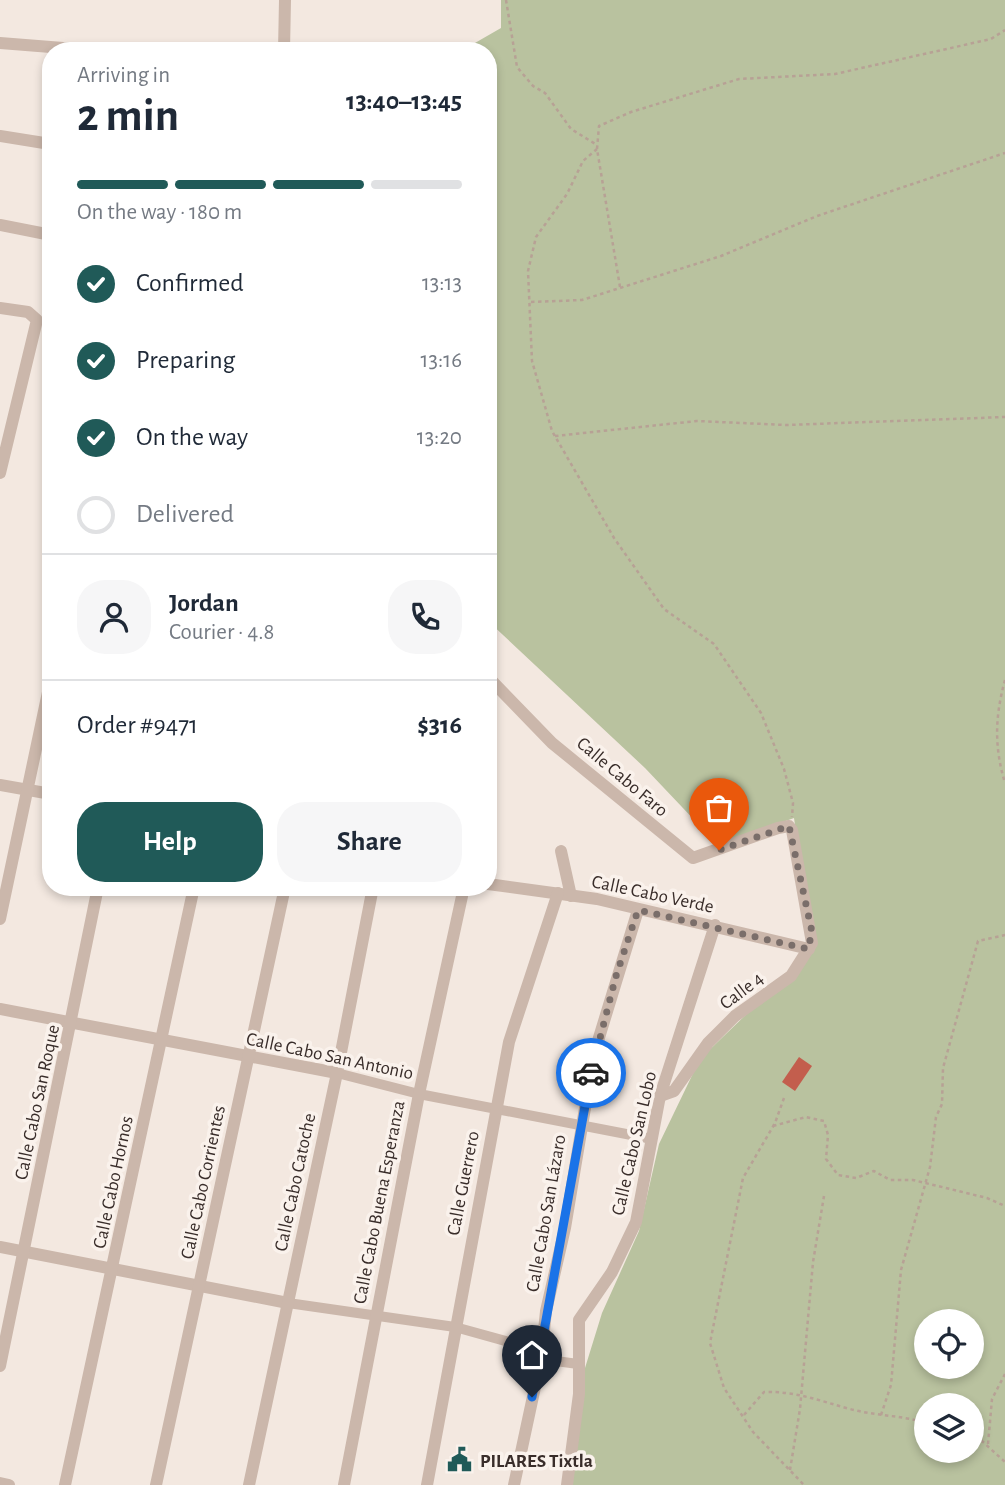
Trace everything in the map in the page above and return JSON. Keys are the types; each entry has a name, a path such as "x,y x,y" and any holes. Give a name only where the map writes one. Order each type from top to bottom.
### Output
{"street":[{"path":"284,42 285,0"},
{"path":"0,43 42,46"},
{"path":"0,136 42,143"},
{"path":"0,225 42,233"},
{"path":"0,308 28,312 37,320 0,473"},
{"name":"Calle Cabo Faro","path":"497,686 552,743 693,858 790,828"},
{"path":"0,919 42,722"},
{"path":"0,785 42,792"},
{"path":"790,828 812,932 808,949"},
{"path":"561,851 565,895"},
{"name":"Calle Cabo Verde","path":"497,885 565,895 699,925 715,925 808,949"},
{"name":"Calle Guerrero","path":"426,1485 509,1042 565,895"},
{"name":"Calle Cabo San Roque","path":"0,1366 96,896"},
{"name":"Calle Cabo Hornos","path":"65,1485 192,896"},
{"name":"Calle Cabo Corrientes","path":"156,1485 283,896"},
{"name":"Calle Cabo Catoche","path":"249,1485 337,1073 371,896"},
{"name":"Calle Cabo Buena Esperanza","path":"344,1485 419,1094 462,896"},
{"name":"Calle Cabo San Lázaro","path":"514,1485 541,1359 546,1311 565,1228 594,1054 638,910"},
{"name":"Calle Cabo San Lobo","path":"567,1485 577,1422 579,1320 612,1272 636,1222 652,1139 715,925"},
{"name":"Calle 4","path":"664,1095 735,1016 791,976 808,949"},
{"name":"Calle Cabo San Antonio","path":"0,1009 337,1073 419,1094 652,1139"},
{"path":"0,1247 288,1303 455,1327 531,1348 541,1359 578,1364"},
{"path":"0,1483 9,1485"}],"path":[{"path":"506,0 517,67 533,86 545,93 571,129 597,147"},
{"path":"620,286 597,147 599,126 631,112 739,79 835,74 991,39 1005,30"},
{"path":"597,147 583,161 567,194 536,237 528,271 532,361 555,436 614,538 664,609 713,644 761,713 784,769 793,803 790,828"},
{"path":"531,302 582,300 721,256 817,216 1005,153"},
{"path":"555,436 697,421 786,425 1005,417"},
{"path":"1005,680 996,717 997,753 1005,783"},
{"path":"881,1415 891,1385 901,1270 926,1184 936,1117 942,1104 943,1068 978,941 1005,935"},
{"path":"783,1098 773,1126 743,1178 710,1343 724,1388 743,1416 804,1485"},
{"path":"773,1126 806,1117 824,1121 828,1135 826,1159 838,1175 856,1178 874,1171 890,1180 913,1180 987,1198 1005,1206"},
{"path":"790,1470 813,1262 824,1196"},
{"path":"988,1444 992,1399 1005,1374"},
{"path":"743,1416 764,1392 800,1394 914,1421"},
{"path":"984,1441 1005,1462"}],"green space":[{"path":"501,0 1005,0 1005,1485 570,1485 585,1368 602,1313 639,1231 659,1144 700,1059 813,950 794,818 718,845 645,768 497,629 497,42 477,42 501,28"}],"building":[{"path":"799,1057 812,1066 795,1091 782,1082"}],"way so far":[{"path":"591,1073 616,976 638,910 699,925 715,925 808,949 812,943 793,835 789,826 719,850"}],"place":[{"name":"PILARES Tixtla","path":"460,1460"}],"route":[{"path":"532,1397 541,1359 546,1311 565,1228 591,1073"}]}
